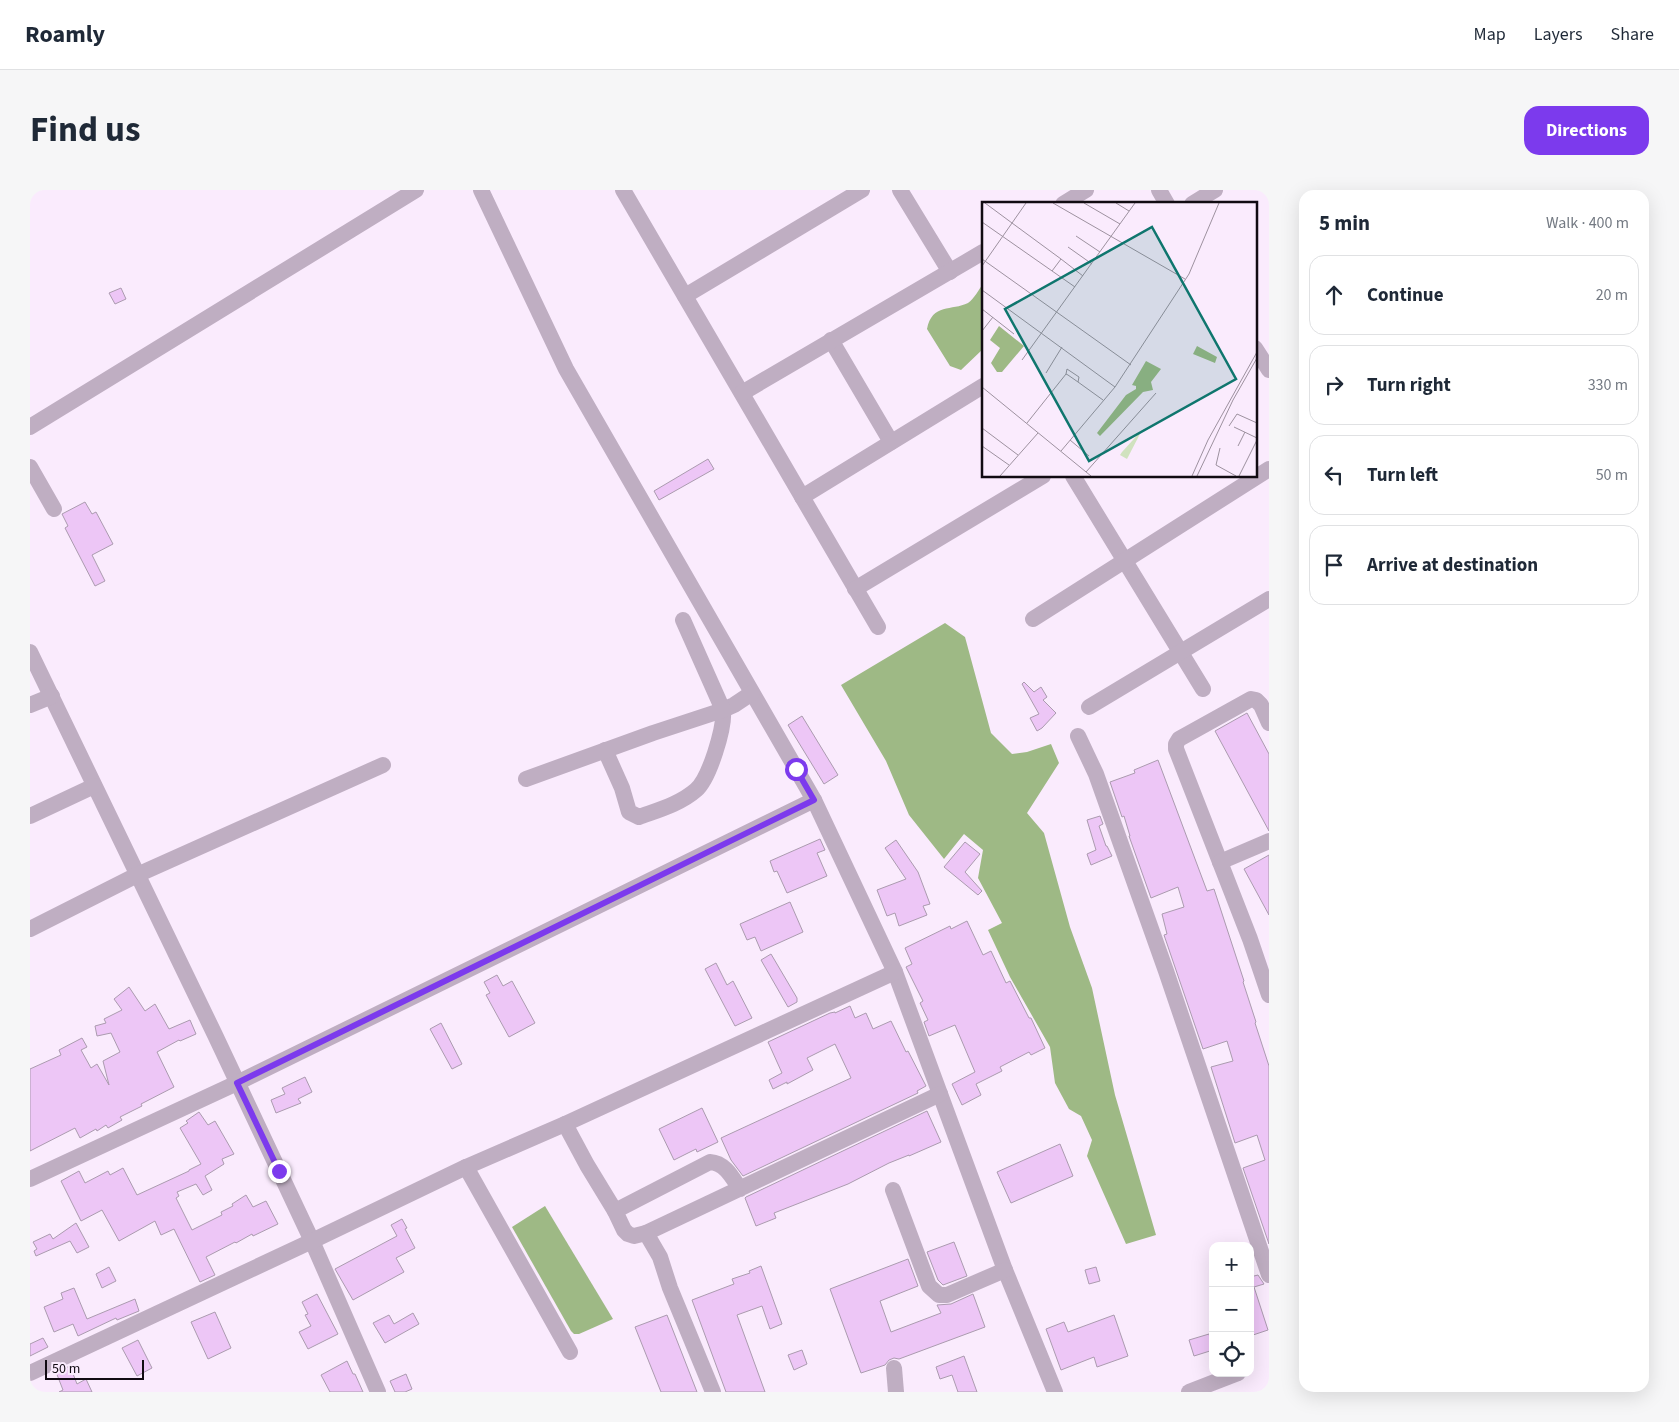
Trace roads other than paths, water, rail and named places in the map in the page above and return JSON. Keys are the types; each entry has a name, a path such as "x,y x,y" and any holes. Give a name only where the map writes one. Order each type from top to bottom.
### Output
{"street":[{"path":"32,422 416,190"},
{"path":"481,190 566,369 814,800 895,972 1005,1270 1055,1392"},
{"path":"685,296 862,190"},
{"path":"900,190 950,272"},
{"path":"1066,202 1086,190"},
{"path":"1195,202 1215,190"},
{"path":"628,192 685,296 878,627"},
{"path":"742,393 982,253"},
{"path":"831,340 891,442"},
{"path":"1256,349 1269,370"},
{"path":"802,496 982,387"},
{"path":"30,467 54,509"},
{"path":"1256,477 1269,469"},
{"path":"855,589 1040,478"},
{"path":"1075,478 1203,689"},
{"path":"1033,619 1255,478"},
{"path":"1089,707 1269,599"},
{"path":"605,750 622,788 630,812 639,817 677,802 697,790 708,770 719,741 724,720 722,710 683,620"},
{"path":"30,652 312,1241 378,1392"},
{"path":"526,779 722,710 734,705 752,692"},
{"path":"30,705 52,696"},
{"path":"1269,723 1261,705 1256,700 1251,699 1179,739 1176,744 1176,749 1250,939 1269,995"},
{"path":"1078,736 1096,774 1163,962 1269,1275"},
{"path":"30,929 137,875 383,765"},
{"path":"30,816 94,786"},
{"path":"30,1179 237,1083 814,800"},
{"path":"1220,862 1269,841"},
{"path":"1250,939 1269,956"},
{"path":"30,1373 466,1167 565,1124 895,972"},
{"path":"565,1124 624,1230 634,1236 646,1233 940,1094"},
{"path":"615,1211 710,1162 717,1162 722,1166 740,1189"},
{"path":"466,1167 570,1352"},
{"path":"894,1190 929,1286 939,1295 948,1295 1005,1270"},
{"path":"646,1233 660,1257 670,1288 713,1392"},
{"path":"894,1368 896,1392"},
{"path":"1189,1392 1228,1377"}]}
